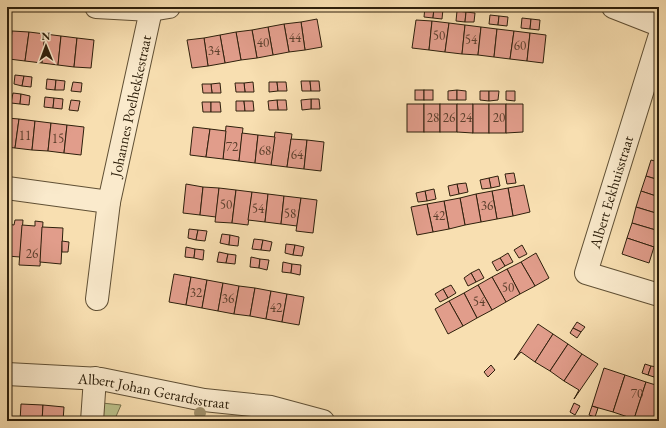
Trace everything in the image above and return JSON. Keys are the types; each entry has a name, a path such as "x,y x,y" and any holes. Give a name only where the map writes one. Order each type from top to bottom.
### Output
{"street":[{"path":"96,7 149,8"},
{"path":"613,7 659,25"},
{"name":"Johannes Poelhekkestraat","path":"97,299 109,202 149,8"},
{"name":"Albert Eekhuisstraat","path":"659,38 586,273 659,295"},
{"path":"7,188 109,202"},
{"name":"Albert Johan Gerardsstraat","path":"7,374 95,378 204,400 271,407 323,421"},
{"path":"92,421 95,378"}],"green space":[{"path":"102,403 121,405 114,421 101,421"}],"building":[{"path":"425,7 434,8 433,18 424,17"},
{"path":"434,8 443,9 442,19 433,18"},
{"path":"457,11 466,12 465,22 456,21"},
{"path":"466,12 475,13 474,22 465,22"},
{"path":"490,15 499,16 498,25 489,24"},
{"path":"499,16 508,17 507,26 498,25"},
{"path":"522,18 531,19 530,29 521,28"},
{"path":"317,19 322,47 305,50 301,22"},
{"path":"531,19 540,20 539,30 530,29"},
{"path":"416,20 432,21 429,50 412,48"},
{"path":"432,21 449,23 445,52 429,50"},
{"path":"301,22 305,50 289,52 284,24"},
{"path":"449,23 465,25 462,54 445,52"},
{"path":"284,24 289,52 273,55 268,27"},
{"path":"465,25 481,27 478,55 462,54"},
{"path":"268,27 273,55 257,58 252,30"},
{"path":"481,27 497,29 494,57 478,55"},
{"path":"497,29 514,31 510,59 494,57"},
{"path":"7,30 12,31 9,59 7,59"},
{"path":"252,30 257,58 241,60 236,32"},
{"path":"12,31 29,32 25,61 9,59"},
{"path":"514,31 530,33 527,61 510,59"},
{"path":"29,32 45,34 42,63 25,61"},
{"path":"236,32 241,60 225,63 220,35"},
{"path":"530,33 546,35 543,63 527,61"},
{"path":"45,34 61,36 58,65 42,63"},
{"path":"220,35 225,63 208,66 204,38"},
{"path":"61,36 77,38 74,67 58,65"},
{"path":"77,38 94,40 91,68 74,67"},
{"path":"204,38 208,66 192,68 187,40"},
{"path":"15,75 24,76 22,86 14,84"},
{"path":"24,76 32,77 31,87 22,86"},
{"path":"47,79 56,80 55,90 46,89"},
{"path":"56,80 65,81 64,90 55,90"},
{"path":"301,81 310,81 311,91 302,91"},
{"path":"310,81 319,81 320,91 311,91"},
{"path":"73,82 82,83 81,92 71,91"},
{"path":"253,82 254,92 245,92 244,83"},
{"path":"269,82 277,82 278,91 269,92"},
{"path":"277,82 286,82 287,91 278,91"},
{"path":"220,83 221,93 212,93 211,84"},
{"path":"235,83 244,83 245,92 236,92"},
{"path":"202,84 211,84 212,93 203,93"},
{"path":"415,90 424,90 424,100 415,100"},
{"path":"424,90 433,90 433,100 424,100"},
{"path":"457,90 457,100 448,100 448,91"},
{"path":"457,90 466,91 466,100 457,100"},
{"path":"480,91 489,91 489,101 480,100"},
{"path":"489,91 499,91 498,100 489,101"},
{"path":"506,91 515,91 515,101 506,100"},
{"path":"13,93 21,94 20,104 11,103"},
{"path":"21,94 30,96 29,105 20,104"},
{"path":"45,97 54,98 53,108 44,107"},
{"path":"54,98 63,99 62,109 53,108"},
{"path":"311,99 319,99 320,109 311,109"},
{"path":"311,99 311,109 302,110 301,100"},
{"path":"71,100 80,101 78,111 69,110"},
{"path":"277,100 286,100 287,110 278,110"},
{"path":"277,100 278,110 269,110 268,101"},
{"path":"236,101 244,101 245,111 236,111"},
{"path":"244,101 253,101 254,111 245,111"},
{"path":"202,102 211,102 211,112 203,112"},
{"path":"211,102 220,102 221,112 211,112"},
{"path":"407,104 424,104 424,132 407,132"},
{"path":"424,104 440,104 440,132 424,132"},
{"path":"440,104 457,104 457,132 440,132"},
{"path":"457,104 473,104 473,133 457,132"},
{"path":"473,104 489,104 489,133 473,133"},
{"path":"489,104 506,104 506,133 489,133"},
{"path":"506,104 523,104 523,132 506,133"},
{"path":"7,118 19,119 15,148 7,147"},
{"path":"19,119 35,121 32,150 15,148"},
{"path":"35,121 51,123 48,151 32,150"},
{"path":"51,123 67,125 64,153 48,151"},
{"path":"67,125 84,127 81,155 64,153"},
{"path":"226,126 243,128 239,161 223,159"},
{"path":"193,127 210,129 206,157 190,155"},
{"path":"210,129 226,131 223,159 206,157"},
{"path":"275,132 292,134 287,167 271,165"},
{"path":"242,133 258,135 255,163 239,161"},
{"path":"258,135 275,137 271,165 255,163"},
{"path":"291,139 307,140 304,169 287,167"},
{"path":"307,140 324,142 321,171 304,169"},
{"path":"651,160 659,162 659,180 646,176"},
{"path":"514,173 516,183 507,184 505,174"},
{"path":"498,176 500,186 491,188 489,178"},
{"path":"646,176 659,180 659,197 641,191"},
{"path":"489,178 491,188 482,189 480,180"},
{"path":"466,183 468,192 459,194 457,184"},
{"path":"186,184 203,187 200,215 183,213"},
{"path":"457,184 459,194 450,196 448,186"},
{"path":"524,185 530,212 513,216 508,188"},
{"path":"203,187 219,188 216,217 200,215"},
{"path":"219,188 236,190 232,223 215,222"},
{"path":"508,188 513,216 497,219 492,191"},
{"path":"434,189 436,199 427,201 425,191"},
{"path":"236,190 252,192 248,225 232,223"},
{"path":"425,191 427,201 418,202 416,193"},
{"path":"492,191 497,219 481,222 476,194"},
{"path":"641,191 659,197 659,214 636,207"},
{"path":"252,192 268,194 265,222 248,220"},
{"path":"268,194 284,196 281,224 265,222"},
{"path":"476,194 481,222 465,225 460,198"},
{"path":"284,196 301,198 297,226 281,224"},
{"path":"301,198 317,200 313,233 296,231"},
{"path":"460,198 465,225 449,229 444,201"},
{"path":"444,201 449,229 433,232 427,204"},
{"path":"427,204 433,232 417,235 411,207"},
{"path":"636,207 659,214 659,231 632,223"},
{"path":"15,220 23,220 20,257 7,256 7,224 14,225"},
{"path":"35,221 43,222 40,266 19,265 22,225 35,226"},
{"path":"632,223 659,231 654,247 627,238"},
{"path":"42,227 63,228 61,264 40,262"},
{"path":"189,229 198,230 196,240 188,238"},
{"path":"198,230 207,231 205,241 196,240"},
{"path":"222,234 230,235 229,245 220,243"},
{"path":"230,235 239,237 238,246 229,245"},
{"path":"627,238 654,247 649,263 622,254"},
{"path":"254,239 263,240 261,250 252,249"},
{"path":"263,240 272,242 270,251 261,250"},
{"path":"62,241 69,242 68,252 62,252"},
{"path":"286,244 295,245 293,255 285,253"},
{"path":"295,245 304,247 302,256 293,255"},
{"path":"522,245 527,254 519,258 514,250"},
{"path":"186,247 195,249 194,258 185,257"},
{"path":"195,249 204,250 203,260 194,258"},
{"path":"219,252 228,254 226,263 217,262"},
{"path":"508,253 513,262 505,266 500,258"},
{"path":"536,253 549,278 535,286 521,262"},
{"path":"228,254 236,255 235,264 226,263"},
{"path":"251,257 260,259 259,268 250,267"},
{"path":"500,258 505,266 497,271 492,262"},
{"path":"260,259 269,260 267,270 259,268"},
{"path":"283,262 292,264 291,273 282,272"},
{"path":"521,262 535,286 520,294 507,269"},
{"path":"292,264 301,265 300,275 291,273"},
{"path":"479,269 484,278 476,282 471,273"},
{"path":"507,269 520,294 506,302 492,277"},
{"path":"471,273 476,282 468,286 464,278"},
{"path":"174,274 191,277 186,305 169,302"},
{"path":"191,277 207,280 202,308 186,305"},
{"path":"492,277 506,302 492,310 478,285"},
{"path":"207,280 223,283 218,311 202,308"},
{"path":"223,283 239,286 234,314 218,311"},
{"path":"451,285 456,293 448,298 443,289"},
{"path":"478,285 492,310 477,318 464,293"},
{"path":"239,286 255,288 250,316 234,314"},
{"path":"255,288 271,291 266,319 250,316"},
{"path":"443,289 448,298 440,302 435,294"},
{"path":"271,291 287,294 282,322 266,319"},
{"path":"464,293 477,318 463,326 449,301"},
{"path":"287,294 304,297 299,325 282,322"},
{"path":"449,301 463,326 448,334 435,309"},
{"path":"577,322 585,327 581,332 573,328"},
{"path":"538,324 553,334 535,362 521,352 514,360"},
{"path":"573,328 581,332 577,338 570,333"},
{"path":"553,334 568,344 550,371 535,362"},
{"path":"568,344 582,354 564,381 550,371"},
{"path":"582,354 598,364 574,399 579,390 564,381"},
{"path":"645,364 651,366 648,375 642,373"},
{"path":"491,365 495,370 488,377 484,372"},
{"path":"651,366 657,367 654,377 648,375"},
{"path":"604,368 625,375 613,412 592,406"},
{"path":"625,375 646,382 634,419 613,412"},
{"path":"646,382 659,386 659,412 656,421 634,419"},
{"path":"574,403 580,406 575,415 570,412"},
{"path":"21,404 43,405 42,421 20,421"},
{"path":"43,405 64,407 63,421 42,421"},
{"path":"592,406 598,408 595,417 589,415"}]}
